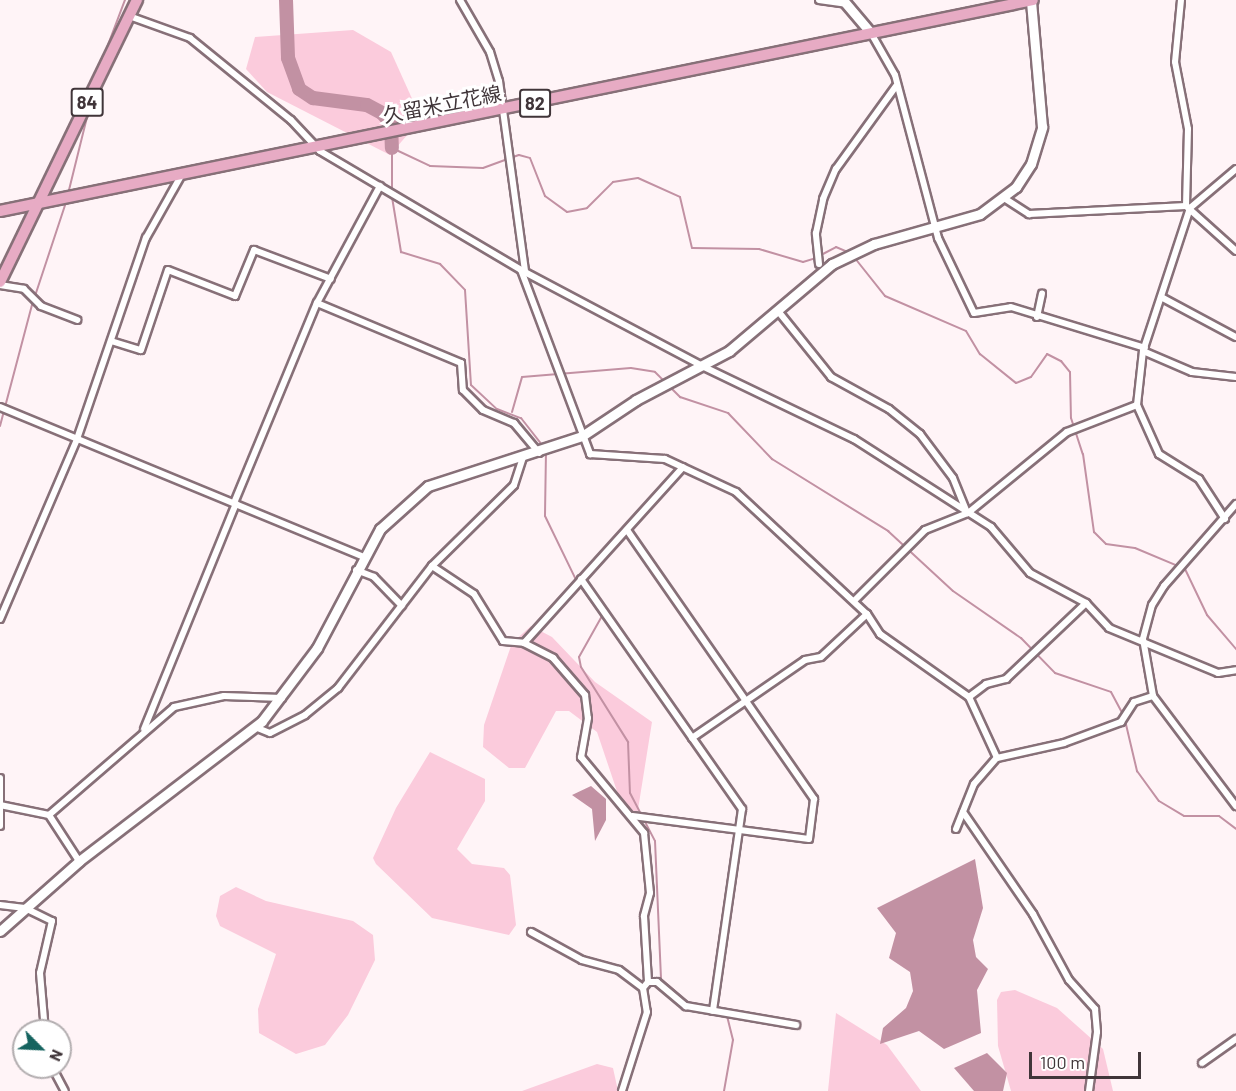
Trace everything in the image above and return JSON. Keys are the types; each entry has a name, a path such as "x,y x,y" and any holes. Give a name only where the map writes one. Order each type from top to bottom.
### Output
{"main road":[{"name":"84","path":"0,284 137,0"},
{"name":"久留米立花線","path":"0,211 38,205 182,171 319,147 1032,0"}],"street":[{"path":"460,0 490,52 502,110 523,270 590,454 644,456 683,466 736,492 854,601 886,639 969,697 997,758"},
{"path":"819,0 846,2 871,33 896,86 934,228 974,313 1011,307 1144,350 1192,372 1236,377"},
{"path":"0,931 79,861 255,727 283,699 317,648 362,555 380,529 428,486 469,468 523,458 582,436 636,400 702,366 753,335 832,264 874,244 980,214 1004,198 1031,164 1042,127 1032,0"},
{"path":"1181,0 1175,62 1188,129 1188,207 1144,350 1137,405 1159,454 1199,480 1225,519"},
{"path":"129,16 190,38 319,147 380,186 523,270 702,366 854,439 991,527 1030,573 1086,603 1110,628 1143,639 1218,673 1236,670"},
{"path":"819,264 816,233 823,200 836,170 896,86"},
{"path":"1004,198 1029,214 1188,207 1236,169"},
{"path":"0,619 77,439 146,238 182,171"},
{"path":"144,729 316,303 380,186"},
{"path":"1188,207 1236,250"},
{"path":"111,341 141,350 168,270 235,296 254,250 331,279"},
{"path":"0,284 24,289 41,306 77,320"},
{"path":"1037,317 1042,294"},
{"path":"1161,297 1236,337"},
{"path":"316,303 461,363 462,390 483,410 514,423 544,452"},
{"path":"778,311 831,377 889,409 920,434 953,478 968,513"},
{"path":"854,601 925,530 968,513 1067,432 1137,405"},
{"path":"0,407 362,555"},
{"path":"255,727 270,733 322,703 432,566 514,485 523,458"},
{"path":"524,643 683,466"},
{"path":"1236,504 1164,586 1152,605 1143,639 1153,696 1236,806"},
{"path":"627,530 814,799 809,839 632,816"},
{"path":"432,566 474,594 503,641 524,643 571,673 585,695 588,718 581,757 644,833 647,1012 622,1091"},
{"path":"355,569 374,577 402,606"},
{"path":"581,579 742,808 714,1011"},
{"path":"969,697 986,684 1006,680 1086,603"},
{"path":"692,738 805,660 821,657 867,614"},
{"path":"49,815 144,729 174,707 224,696 283,699"},
{"path":"956,829 974,784 997,758 1064,743 1121,722 1134,702 1153,696"},
{"path":"0,778 0,826"},
{"path":"1,806 49,815 79,861"},
{"path":"963,812 1033,914 1069,980 1095,1009 1097,1032 1089,1091"},
{"path":"0,905 25,908 52,921 40,973 44,1019"},
{"path":"531,932 582,960 619,970 646,985 657,982 686,1006 796,1025"},
{"path":"1202,1064 1236,1040"}],"shaded area":[{"path":"353,30 391,52 414,103 414,127 390,155 267,92 246,69 255,37"},
{"path":"531,626 552,637 595,682 652,722 636,822 626,818 597,732 569,711 556,711 525,768 509,768 483,747 484,725 512,643"},
{"path":"430,752 485,779 485,801 457,849 472,864 504,868 510,875 516,925 509,935 432,918 376,864 373,858 396,808"},
{"path":"591,786 606,799 606,820 595,841 592,809 572,795"},
{"path":"975,859 983,908 973,940 976,957 988,969 977,990 981,1033 944,1049 919,1031 880,1044 883,1028 906,1008 913,991 910,972 889,958 896,933 877,908"},
{"path":"236,887 266,901 353,921 373,935 375,960 348,1015 325,1045 296,1054 259,1033 258,1009 276,954 220,926 216,916 220,896"},
{"path":"1015,990 1057,1008 1103,1049 1113,1091 1011,1091 998,1046 997,1000 1001,992"},
{"path":"836,1013 887,1045 921,1091 828,1091"},
{"path":"987,1053 1007,1073 1003,1091 974,1091 954,1068"},
{"path":"597,1064 613,1068 618,1091 522,1091"}],"waterway":[{"path":"100,66 125,0"},
{"path":"286,0 288,58 299,89 313,98 367,105 382,113 391,123 392,148"},
{"path":"68,194 89,109"},
{"path":"392,148 430,166 483,168 519,155 530,158 545,196 567,212 587,208 613,182 638,178 680,197 692,248 759,249 803,262 816,258"},
{"path":"392,150 392,192"},
{"path":"392,197 401,252 440,264 465,290 471,385 497,409 521,418 543,446"},
{"path":"35,296 66,202"},
{"path":"821,255 836,247 850,253"},
{"path":"854,257 885,296 966,331 980,354 1016,383 1031,377 1047,354 1061,361 1070,372 1071,418 1083,454 1094,532 1106,544 1135,548 1185,569 1207,615 1236,649"},
{"path":"0,426 33,301"},
{"path":"512,412 522,377 631,368 655,372 665,382"},
{"path":"669,386 680,397 728,413 772,459 888,531 953,591 1021,638 1055,673 1111,692 1124,716 1137,771 1159,801 1184,816 1219,816 1236,829"},
{"path":"546,451 545,516 577,582 602,616 579,657 581,667 628,742 630,793 655,841 661,979 691,1005"},
{"path":"724,1091 733,1040 727,1016"}]}
